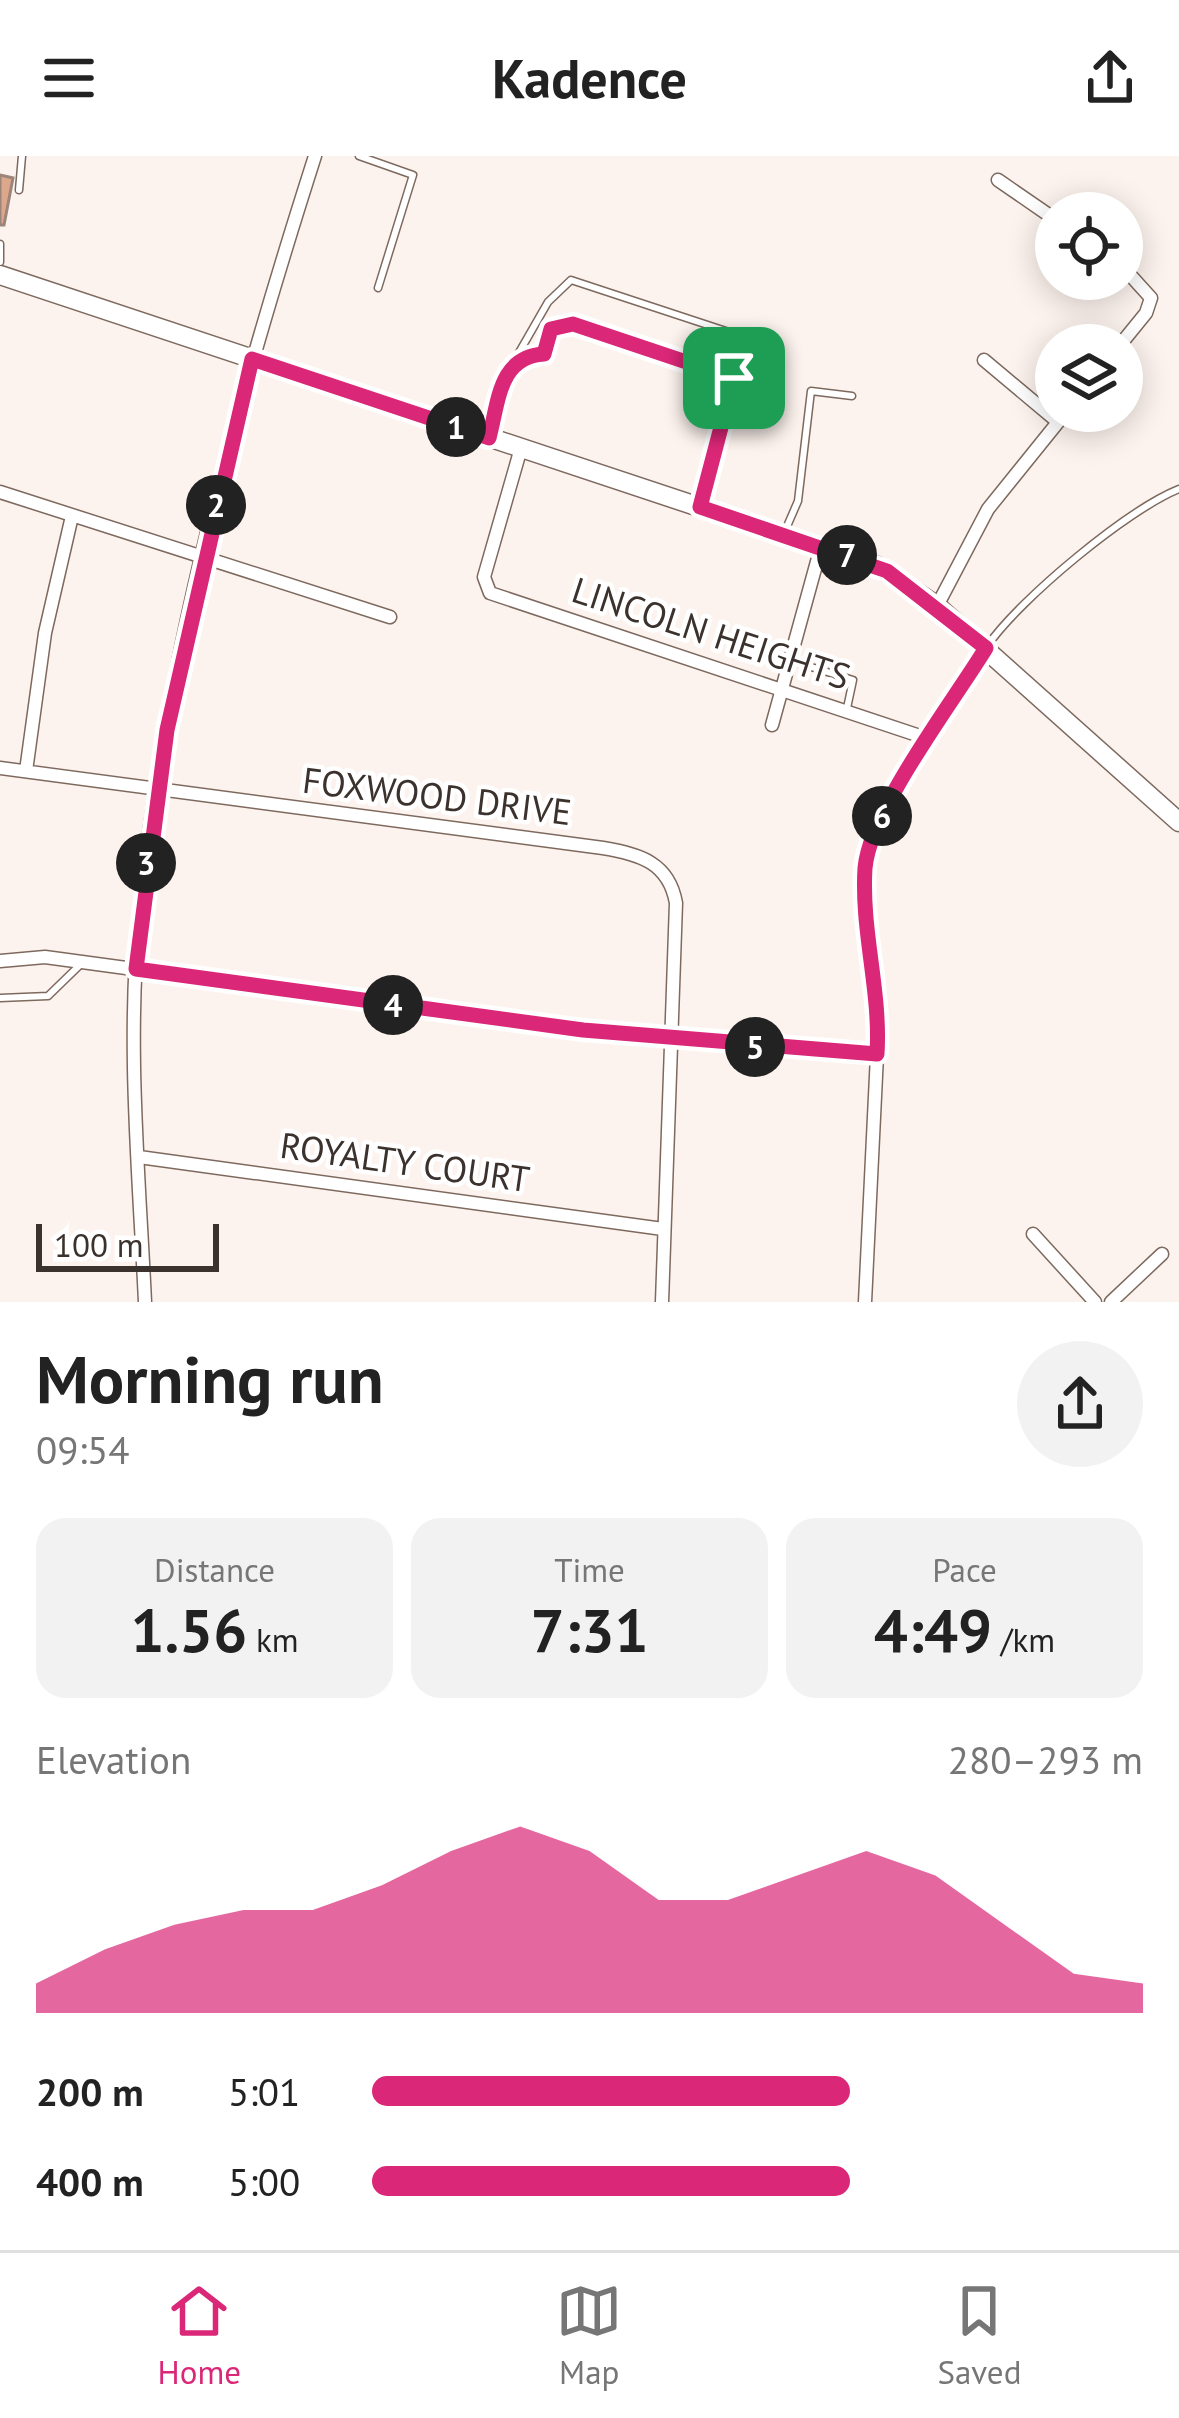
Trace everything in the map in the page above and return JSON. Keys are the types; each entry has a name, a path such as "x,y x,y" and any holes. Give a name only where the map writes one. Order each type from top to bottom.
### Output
{"main road":[{"path":"0,275 887,571 986,648 1179,822"}],"street":[{"path":"145,1302 136,969 157,790 204,559 252,359 315,156"},
{"path":"998,180 1035,206"},
{"path":"1137,324 1151,298 1143,289"},
{"path":"984,360 1035,396"},
{"path":"937,606 988,509 1050,432"},
{"name":"LINCOLN HEIGHTS","path":"521,448 484,577 486,588 503,599 847,708 929,739"},
{"path":"0,492 390,617"},
{"path":"26,771 45,633 72,516"},
{"path":"772,725 821,547"},
{"path":"866,1302 878,997 867,928 866,863 877,824 986,648"},
{"name":"FOXWOOD DRIVE","path":"0,768 642,856 668,879 676,904 662,1302"},
{"path":"0,962 32,956 670,1040 877,1054"},
{"name":"ROYALTY COURT","path":"139,1157 663,1229"},
{"path":"1033,1234 1095,1302"},
{"path":"1111,1302 1162,1254"}],"lane":[{"path":"19,190 22,156"},
{"path":"359,156 413,176 378,289"},
{"path":"0,244 0,262"},
{"path":"489,438 509,365 548,302 571,280 732,333 738,351 734,378 700,507"},
{"path":"516,359 544,354 551,329 573,324 734,378"},
{"path":"783,534 798,501 811,391 852,396"},
{"path":"986,648 1043,588 1149,504 1179,489"},
{"path":"789,660 853,680 847,708"},
{"path":"0,998 48,996 83,962"}],"building":[{"path":"0,175 13,178 4,225 0,225"}],"route":[{"path":"573,324 734,378 700,507 887,571 986,648 877,824 870,843 865,910 878,997 877,1054 698,1043 583,1030 136,969 167,730 252,359 489,438 509,365 521,356 544,354 551,329 573,324"}]}
